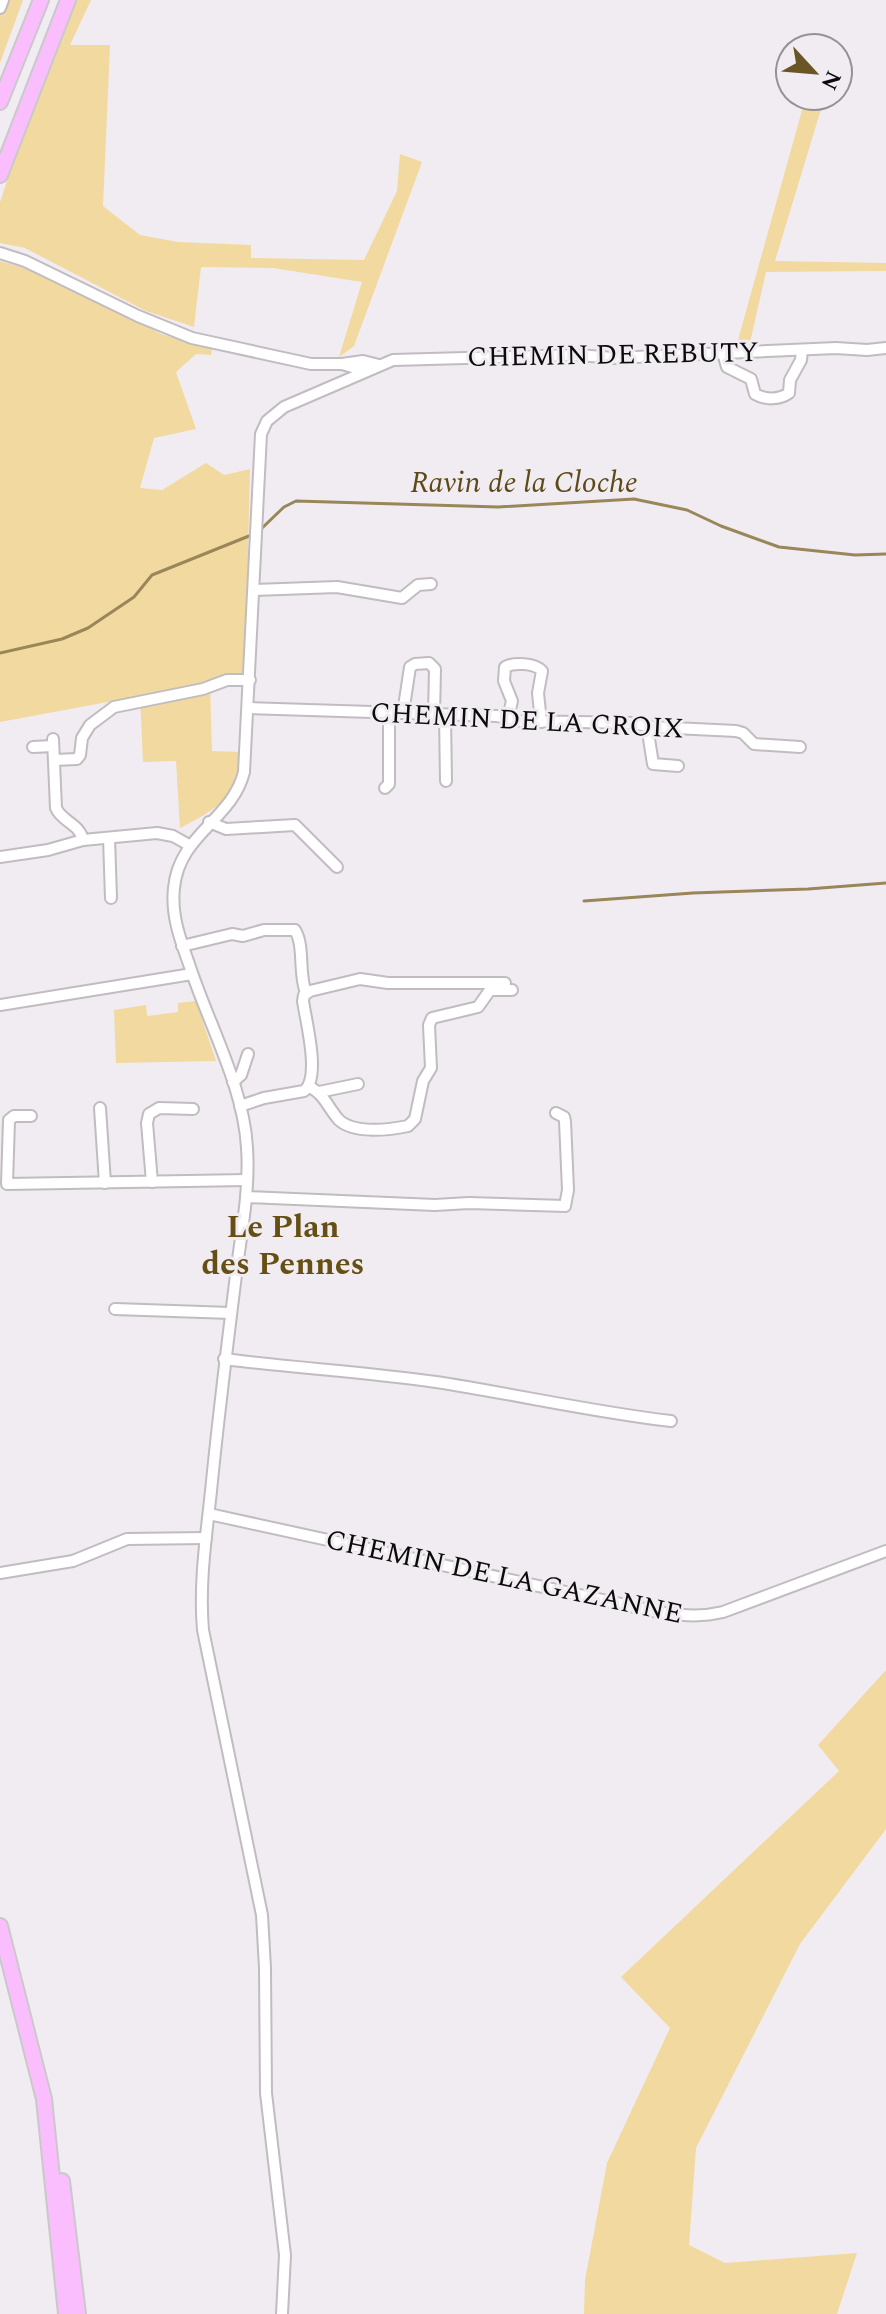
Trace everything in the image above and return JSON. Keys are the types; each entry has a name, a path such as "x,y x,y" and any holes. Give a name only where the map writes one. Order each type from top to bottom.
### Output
{"highway":[{"path":"0,102 41,0"},
{"path":"0,175 68,0"},
{"path":"0,1926 65,2194 78,2314"},
{"path":"44,2099 66,2314"}],"street":[{"path":"0,8 3,0"},
{"name":"CHEMIN DE REBUTY","path":"0,253 25,261 138,316 192,338 311,364 363,361 379,365 397,360 579,355 613,358 886,348"},
{"path":"723,353 727,367 751,379 755,394 780,398 789,393 790,380 801,360 802,350"},
{"name":"CHEMIN DE REBUTY","path":"342,364 366,371"},
{"path":"282,2314 285,2255 266,2093 264,1941 259,1901 203,1630 201,1594 224,1359 246,1197 247,1143 233,1082 182,946 174,914 173,889 179,865 189,845 235,796 242,780 249,708 259,446 264,426 284,407 379,365"},
{"path":"254,590 337,587 402,598 418,585 431,584"},
{"path":"403,713 410,667 429,663 435,669 446,781"},
{"path":"508,718 512,701 504,681 505,667 511,664 535,666 542,671 538,693 541,722"},
{"path":"54,760 79,758 82,738 90,725 122,704 203,689 227,680 250,680"},
{"name":"CHEMIN DE LA CROIX","path":"249,708 508,718 541,722 633,723 736,731 759,745 800,747"},
{"path":"385,788 389,784 389,713"},
{"path":"647,726 653,764 678,766"},
{"path":"33,747 53,742 57,811 78,828 83,840"},
{"path":"209,822 226,829 295,825 337,867"},
{"path":"0,857 48,850 83,840 163,833 189,845"},
{"path":"109,838 111,898"},
{"path":"182,946 232,934 243,936 264,930 292,929 299,938 314,1090 345,1124 362,1129 408,1126 415,1119 423,1081 431,1068 429,1025 432,1018 478,1007 490,990 508,987 388,983 360,979 306,993"},
{"path":"0,1005 192,974"},
{"path":"233,1082 241,1075 248,1054"},
{"path":"240,1106 264,1098 358,1084"},
{"path":"100,1108 105,1183"},
{"path":"149,1182 149,1114 159,1108 193,1109"},
{"path":"246,1197 435,1205 565,1206 568,1190 565,1121 556,1113"},
{"path":"141,1114 149,1182"},
{"path":"31,1116 14,1116 9,1120 4,1184 247,1180"},
{"path":"115,1309 231,1313"},
{"path":"224,1359 343,1370 445,1384 521,1395 601,1413 671,1421"},
{"name":"CHEMIN DE LA GAZANNE","path":"209,1514 653,1611 702,1617 886,1551"},
{"path":"0,1573 73,1561 127,1539 206,1538"}],"shaded area":[{"path":"0,0 23,0 0,63"},
{"path":"77,0 91,0 70,45 110,45 103,206 140,235 178,242 251,245 251,258 364,260 397,191 400,154 422,162 354,346 339,357 362,282 273,268 201,267 194,327 146,311 25,248 0,243 0,202 18,148"},
{"path":"802,112 820,112 775,261 886,263 886,271 766,272 749,347 736,347"},
{"path":"0,261 47,275 161,334 212,349 211,355 196,354 176,372 196,429 154,438 140,488 162,490 206,463 224,475 250,469 245,676 210,683 212,751 241,752 238,768 223,800 206,814 180,828 176,761 143,762 140,696 0,722"},
{"path":"196,1001 216,1061 116,1063 114,1010 146,1005 147,1016 178,1012 178,1003"},
{"path":"886,1670 886,1829 800,1944 696,2148 689,2245 725,2263 857,2253 837,2314 584,2314 585,2280 607,2163 670,2028 621,1977 839,1771 818,1745"}],"waterway":[{"name":"Ravin de la Cloche","path":"260,530 284,507 296,501 498,507 634,499 687,510 779,547 855,555 886,554"},
{"name":"Ravin de la Cloche","path":"0,653 62,639 88,628 134,597 152,575 249,536"},
{"path":"584,901 886,883"}],"district":[{"name":"Le Plan des Pennes","path":"283,1246"}]}
